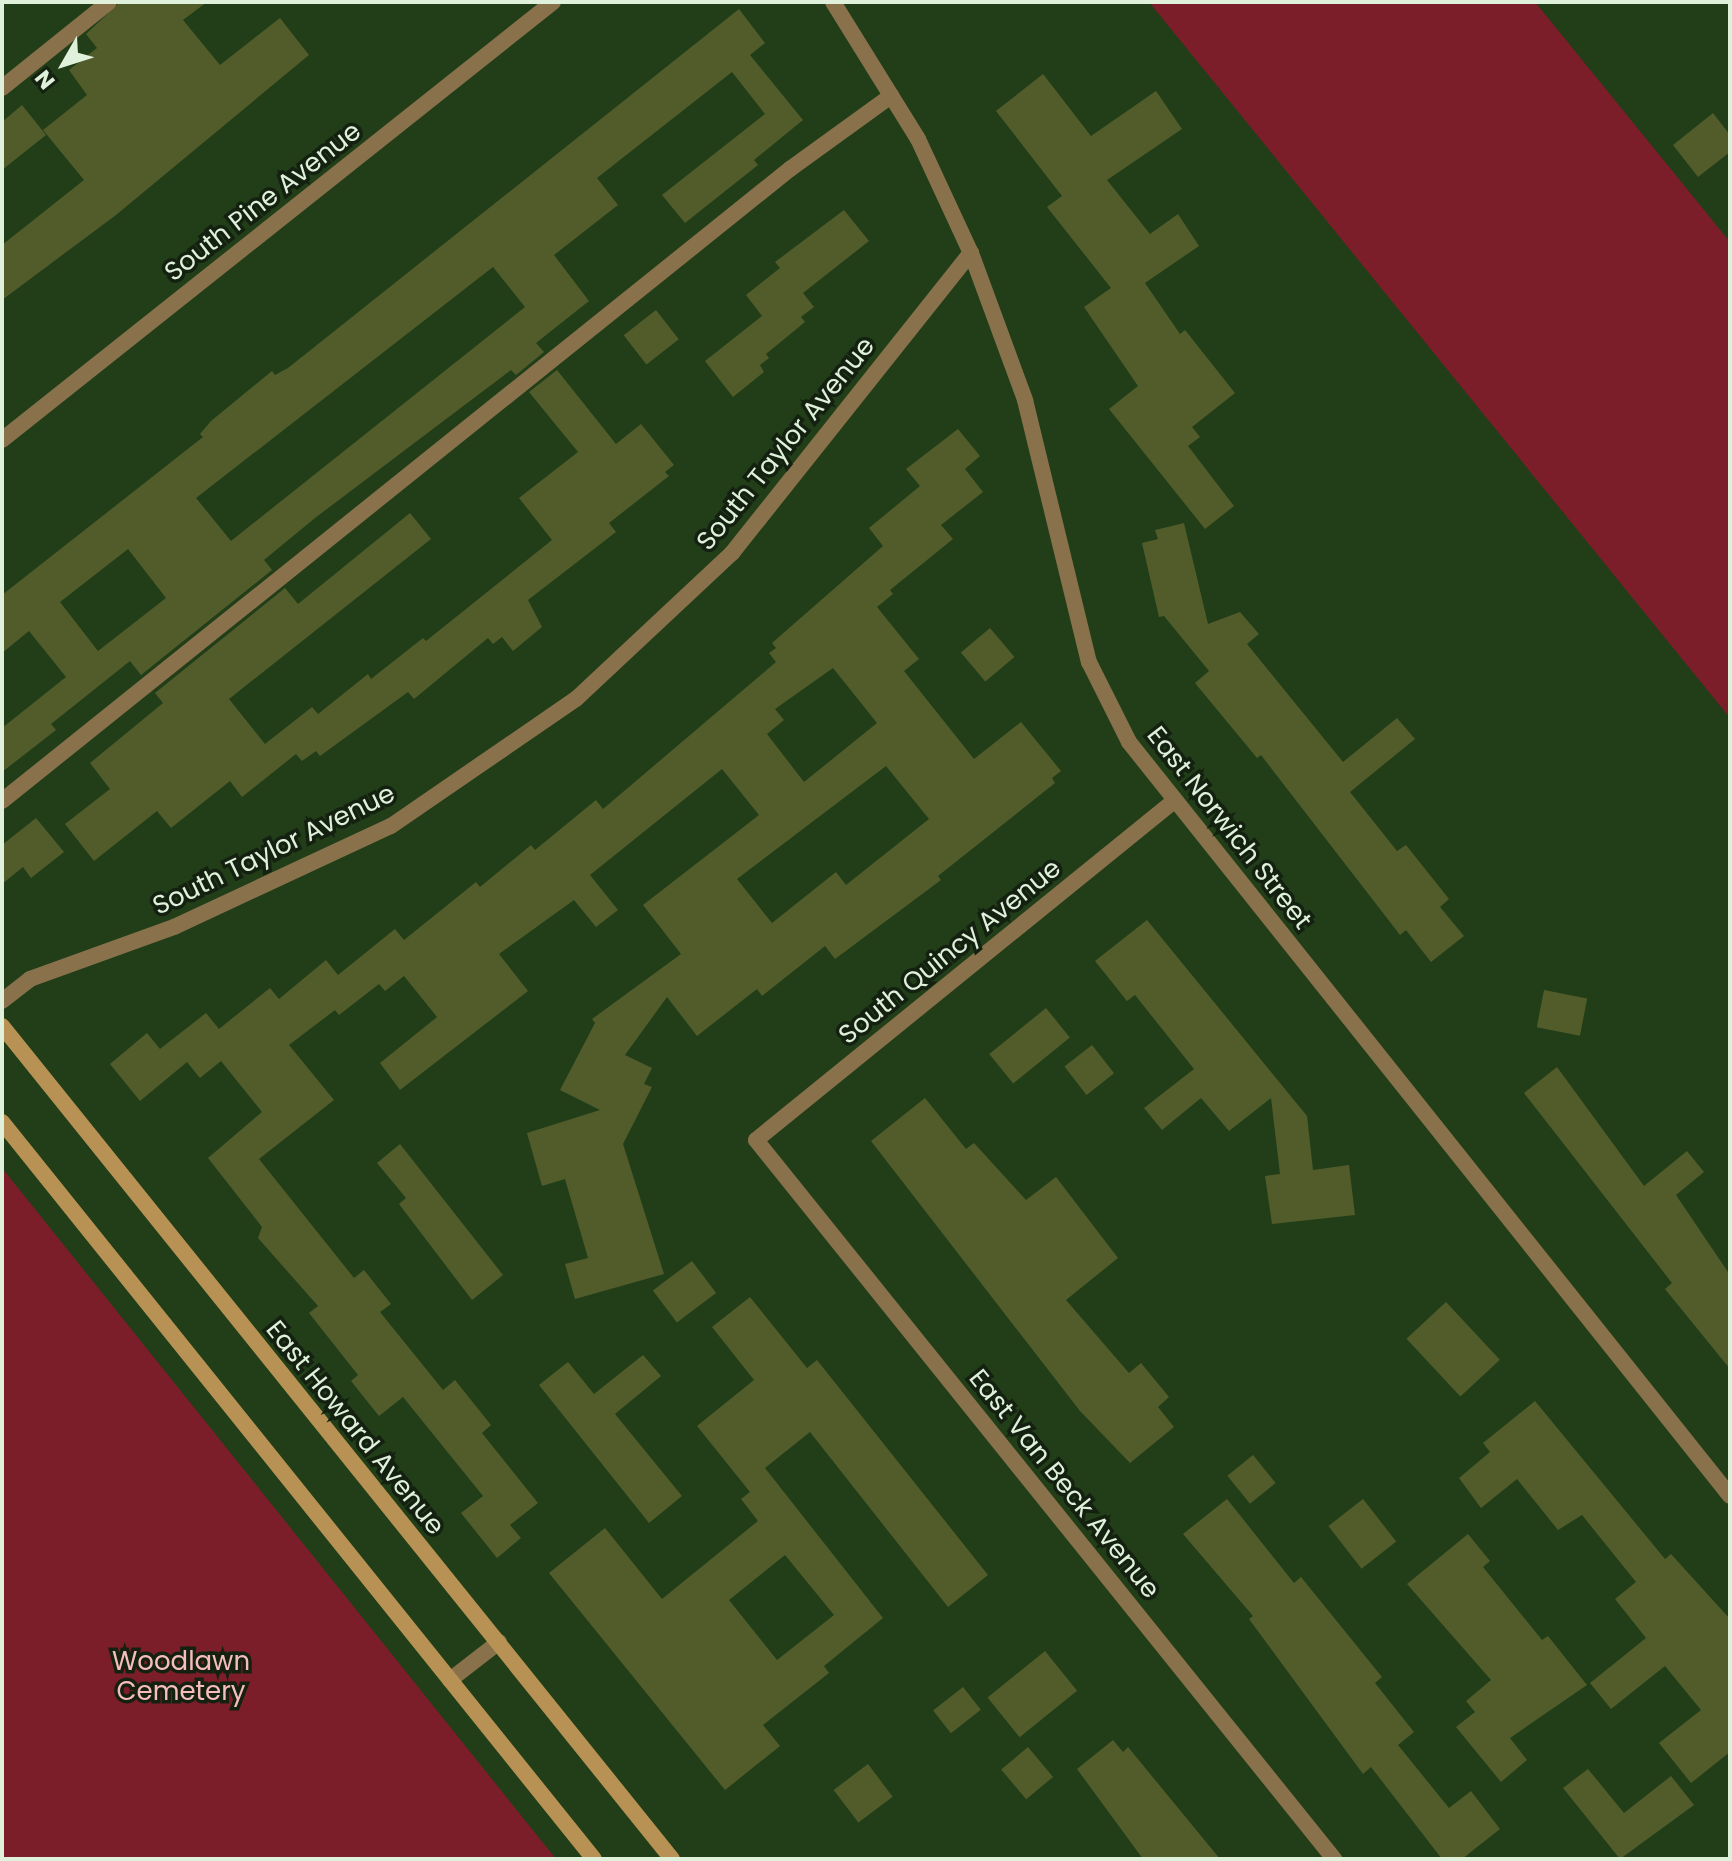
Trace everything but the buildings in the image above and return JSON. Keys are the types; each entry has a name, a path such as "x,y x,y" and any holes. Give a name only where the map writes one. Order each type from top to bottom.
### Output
{"main road":[{"name":"East Howard Avenue","path":"2,1026 672,1859"},
{"path":"2,1122 594,1859"}],"street":[{"path":"2,88 109,2"},
{"name":"South Pine Avenue","path":"2,440 553,2"},
{"name":"East Norwich Street","path":"833,2 918,139 971,253 1025,400 1089,662 1129,742 1730,1496"},
{"path":"2,801 790,169 891,96"},
{"name":"South Taylor Avenue","path":"2,1001 30,979 174,927 391,826 576,699 732,553 971,253"},
{"name":"South Quincy Avenue","path":"756,1140 1174,801"},
{"name":"East Van Beck Avenue","path":"756,1140 1334,1859"},
{"path":"450,1680 499,1642"}],"green space":[{"path":"1149,2 1535,2 1730,242 1730,718"},
{"name":"Woodlawn Cemetery","path":"2,1168 556,1859 2,1859"}]}
